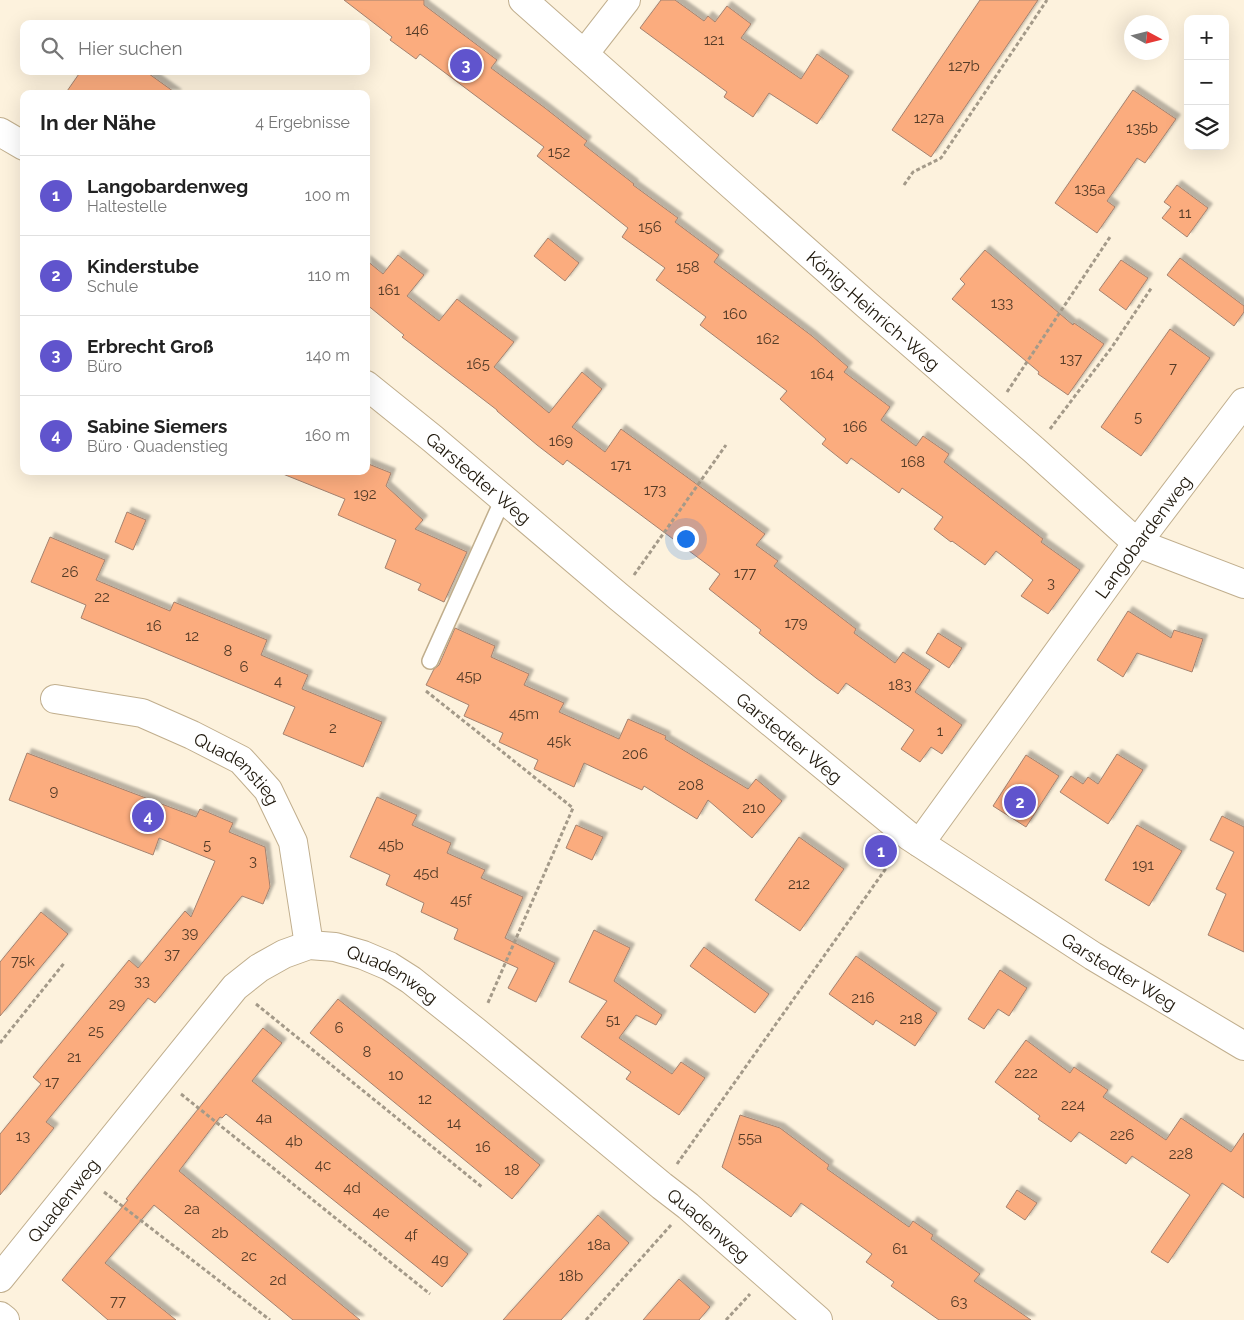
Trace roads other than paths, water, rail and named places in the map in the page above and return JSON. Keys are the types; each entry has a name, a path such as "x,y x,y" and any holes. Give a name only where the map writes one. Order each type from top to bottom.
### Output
{"street":[{"name":"König-Heinrich-Weg","path":"523,0 867,305 1034,450 1137,544 1244,584"},
{"path":"584,54 626,0"},
{"path":"0,132 20,144"},
{"name":"Garstedter Weg","path":"370,388 618,597 915,840 1093,956 1244,1046"},
{"name":"Langobardenweg","path":"915,840 1244,402"},
{"name":"Quadenstieg","path":"56,699 142,713 192,734 241,760 268,790 293,842 309,945"},
{"name":"Quadenweg","path":"0,1278 235,987 259,968 284,954 309,945 363,954 389,966 411,980 688,1206 818,1320"},
{"path":"0,1316 5,1320"}],"lane":[{"path":"430,661 503,499"}],"place":[{"name":"Erbrecht Groß","path":"466,65"},
{"name":"Kinderstube","path":"1020,802"},
{"name":"Sabine Siemers","path":"148,816"},
{"name":"Langobardenweg","path":"881,851"}]}
